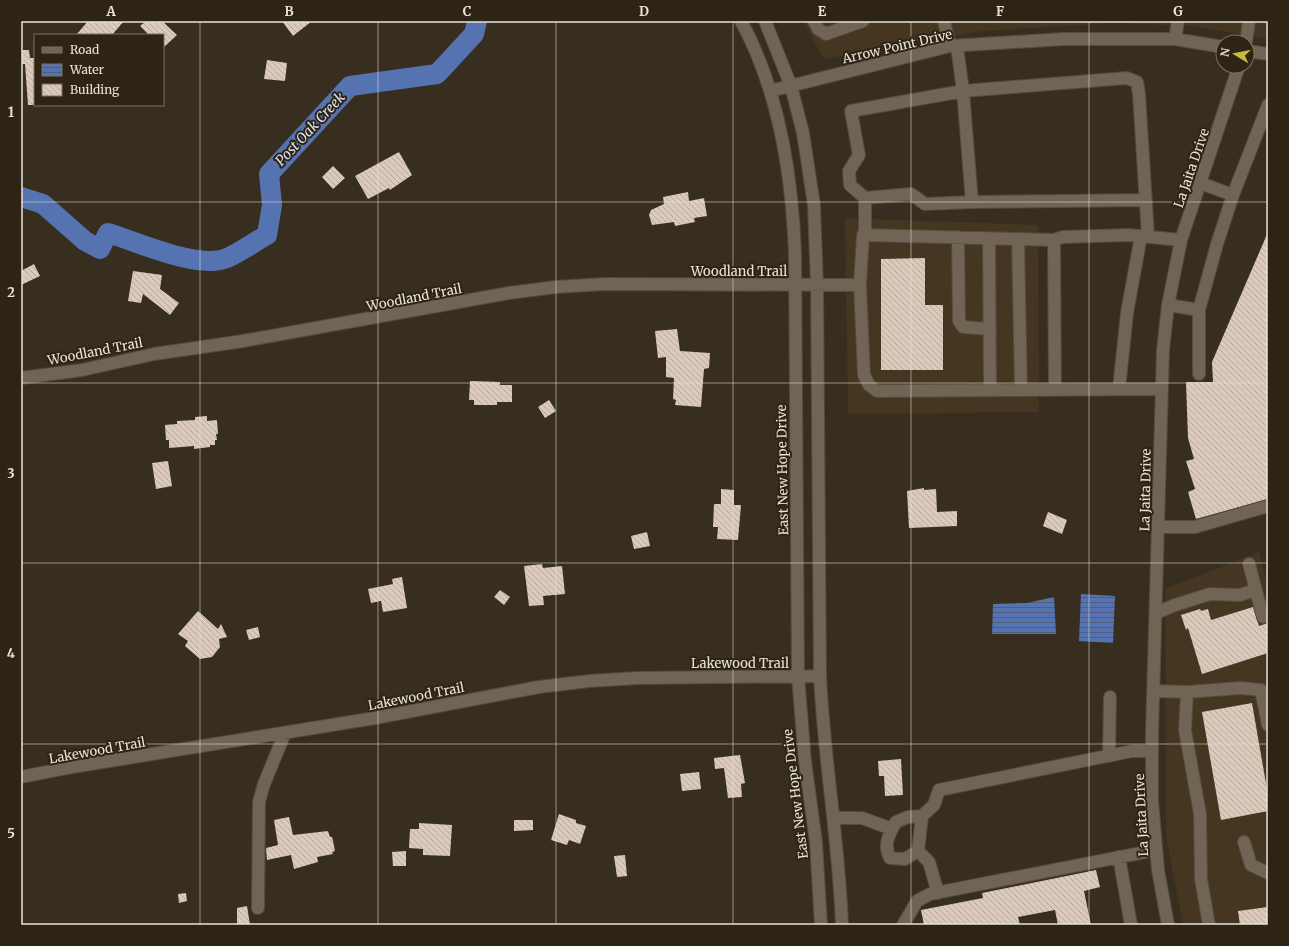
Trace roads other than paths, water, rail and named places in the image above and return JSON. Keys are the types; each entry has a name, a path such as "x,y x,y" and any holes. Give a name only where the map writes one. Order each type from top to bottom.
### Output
{"street":[{"name":"East New Hope Drive","path":"741,21 770,91 785,156 793,204 798,677 804,754 816,842 821,925"},
{"path":"765,21 791,86 803,133 814,205 817,285 820,676 823,732 840,877 842,925"},
{"path":"814,21 818,29 826,34 863,21"},
{"path":"944,21 954,46 963,91 972,202"},
{"path":"1175,39 1178,21"},
{"path":"1247,34 1249,21"},
{"name":"Arrow Point Drive","path":"770,91 954,46 1064,39 1175,39 1215,46"},
{"path":"1255,52 1268,54"},
{"name":"La Jaita Drive","path":"1168,925 1156,850 1152,800 1163,350 1168,305 1181,240 1236,74"},
{"path":"1119,389 1127,312 1145,236 1146,200 1137,82 1127,78 963,91 851,110 859,155 849,172 850,185 865,198 911,194 925,204 1146,200"},
{"path":"1199,374 1199,310 1217,244 1233,195 1268,105"},
{"path":"1200,183 1233,195"},
{"path":"865,198 865,234 862,235 860,285 864,375 869,385 877,391 1162,389"},
{"path":"865,234 1054,240 1063,237 1145,236 1181,240"},
{"path":"958,238 959,320 963,327 990,329"},
{"path":"989,238 990,390"},
{"path":"1018,239 1021,390"},
{"path":"1054,240 1055,390"},
{"name":"Woodland Trail","path":"21,378 82,370 154,354 243,341 509,293 556,287 604,284 860,285"},
{"path":"1168,305 1199,310"},
{"path":"1158,527 1195,527 1268,506"},
{"path":"1249,564 1263,617"},
{"path":"1156,613 1175,605 1210,594 1240,595 1256,590"},
{"name":"Lakewood Trail","path":"21,777 72,767 285,733 539,687 589,681 638,678 820,676"},
{"path":"1154,691 1187,692 1240,688 1261,690 1268,725"},
{"path":"1187,692 1185,730 1200,814 1201,879 1209,925"},
{"path":"1108,756 1110,697"},
{"path":"258,908 259,802 264,784 285,733"},
{"path":"918,851 905,859 890,858 886,850 889,835 896,822 908,817 922,816 934,805 940,790 1132,751 1152,751"},
{"path":"918,851 922,816"},
{"path":"834,818 862,818 892,829"},
{"path":"1244,842 1251,865 1268,873"},
{"path":"904,925 916,902 930,894 1156,850"},
{"path":"918,851 930,862 938,893"},
{"path":"1119,857 1131,925"}],"water":[{"path":"1081,594 1115,596 1113,643 1079,641"},
{"path":"1054,597 1056,634 992,634 993,604 1027,603"}],"waterway":[{"name":"Post Oak Creek","path":"21,197 43,204 85,241 100,249 108,233 185,258 215,261 227,258 267,235 272,205 269,174 350,86 437,74 474,34 477,21"}]}
